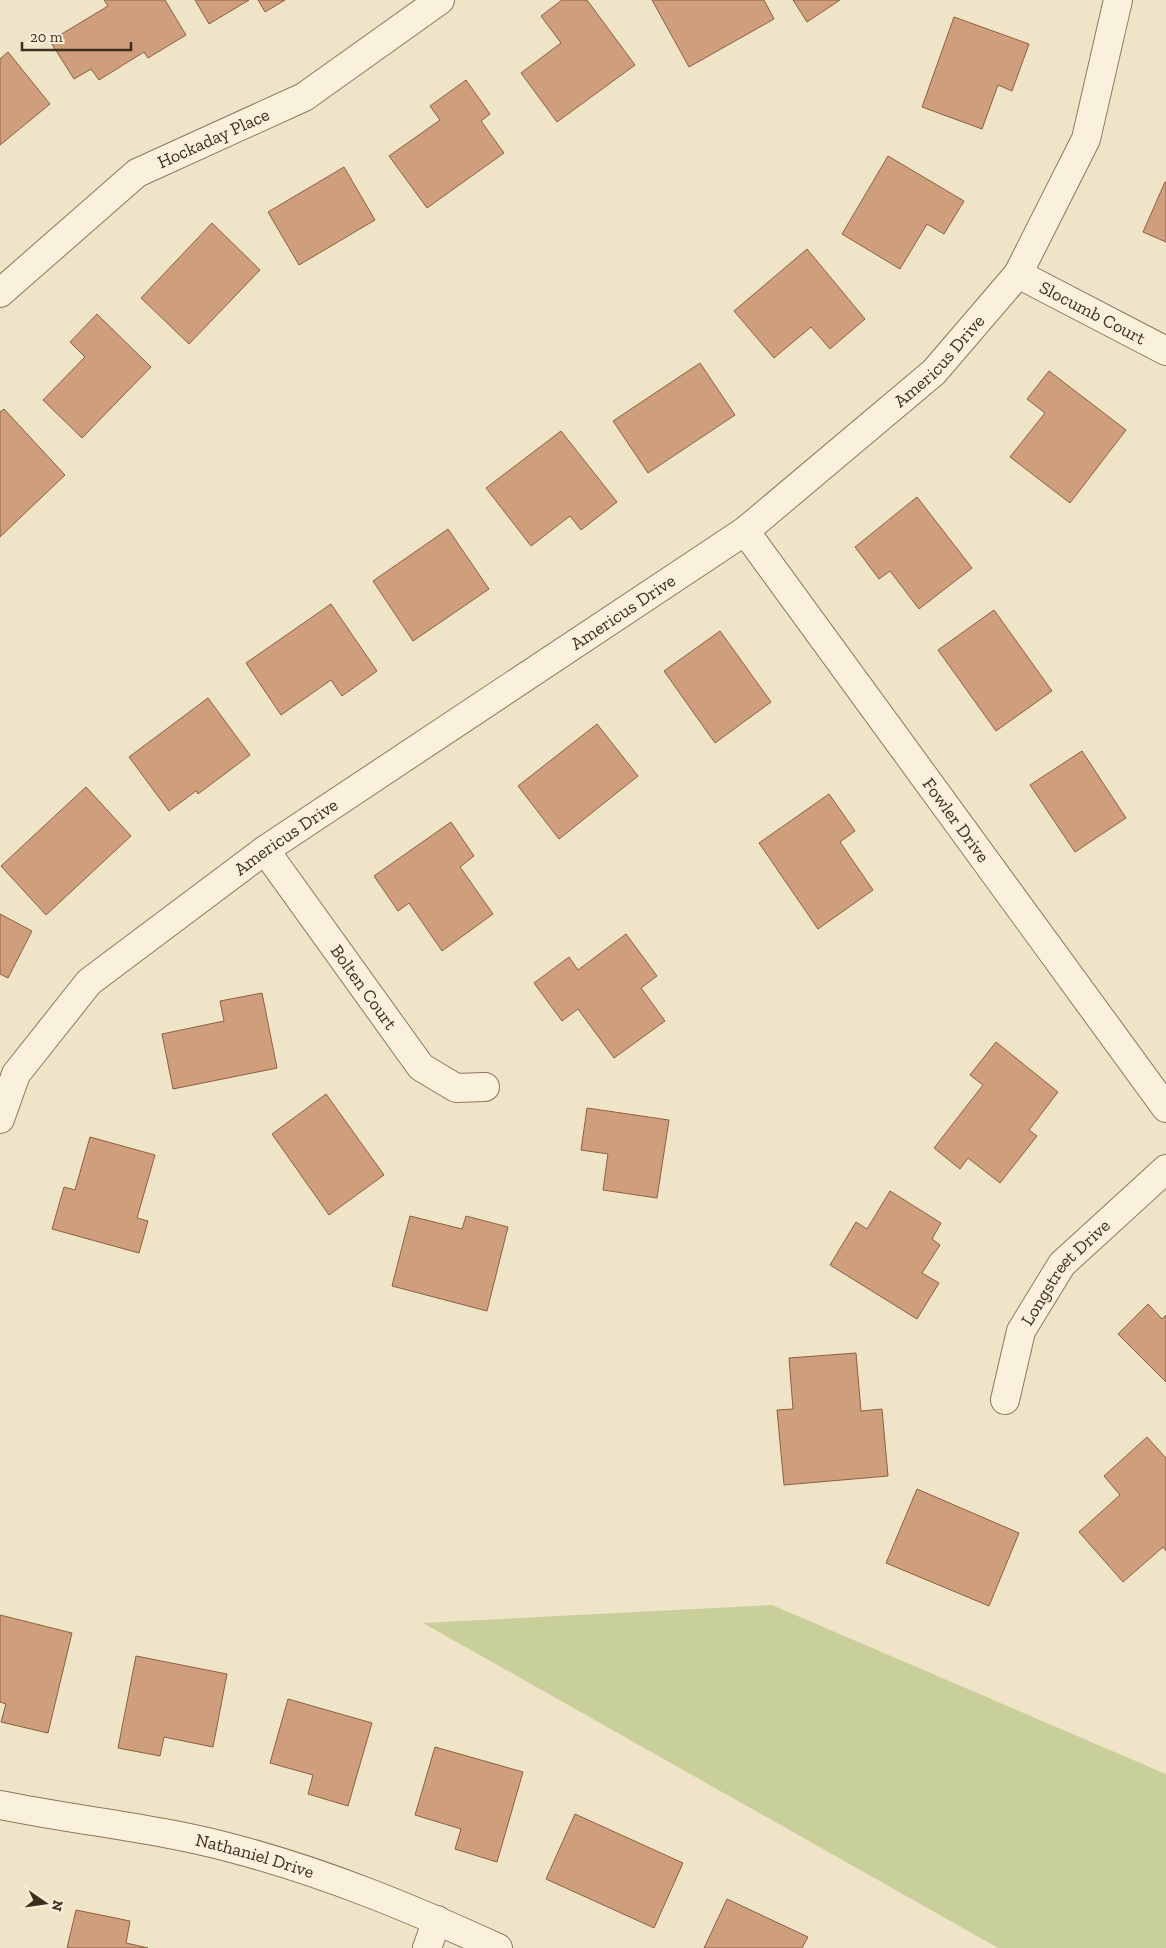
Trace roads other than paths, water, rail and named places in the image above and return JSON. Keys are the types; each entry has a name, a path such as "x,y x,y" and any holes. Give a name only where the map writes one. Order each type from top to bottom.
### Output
{"street":[{"name":"Hockaday Place","path":"0,293 137,172 304,98 440,0"},
{"name":"Americus Drive","path":"0,1119 16,1074 89,982 266,850 746,531 934,372 1018,274 1086,139 1118,0"},
{"name":"Slocumb Court","path":"1018,274 1166,351"},
{"name":"Fowler Drive","path":"746,531 1166,1108"},
{"name":"Bolten Court","path":"266,850 422,1067 456,1088 484,1087"},
{"name":"Longstreet Drive","path":"1005,1400 1021,1332 1062,1264 1166,1168"},
{"name":"Nathaniel Drive","path":"0,1805 160,1831 235,1849 308,1871 437,1920 498,1948"},
{"path":"427,1948 437,1920"}]}
